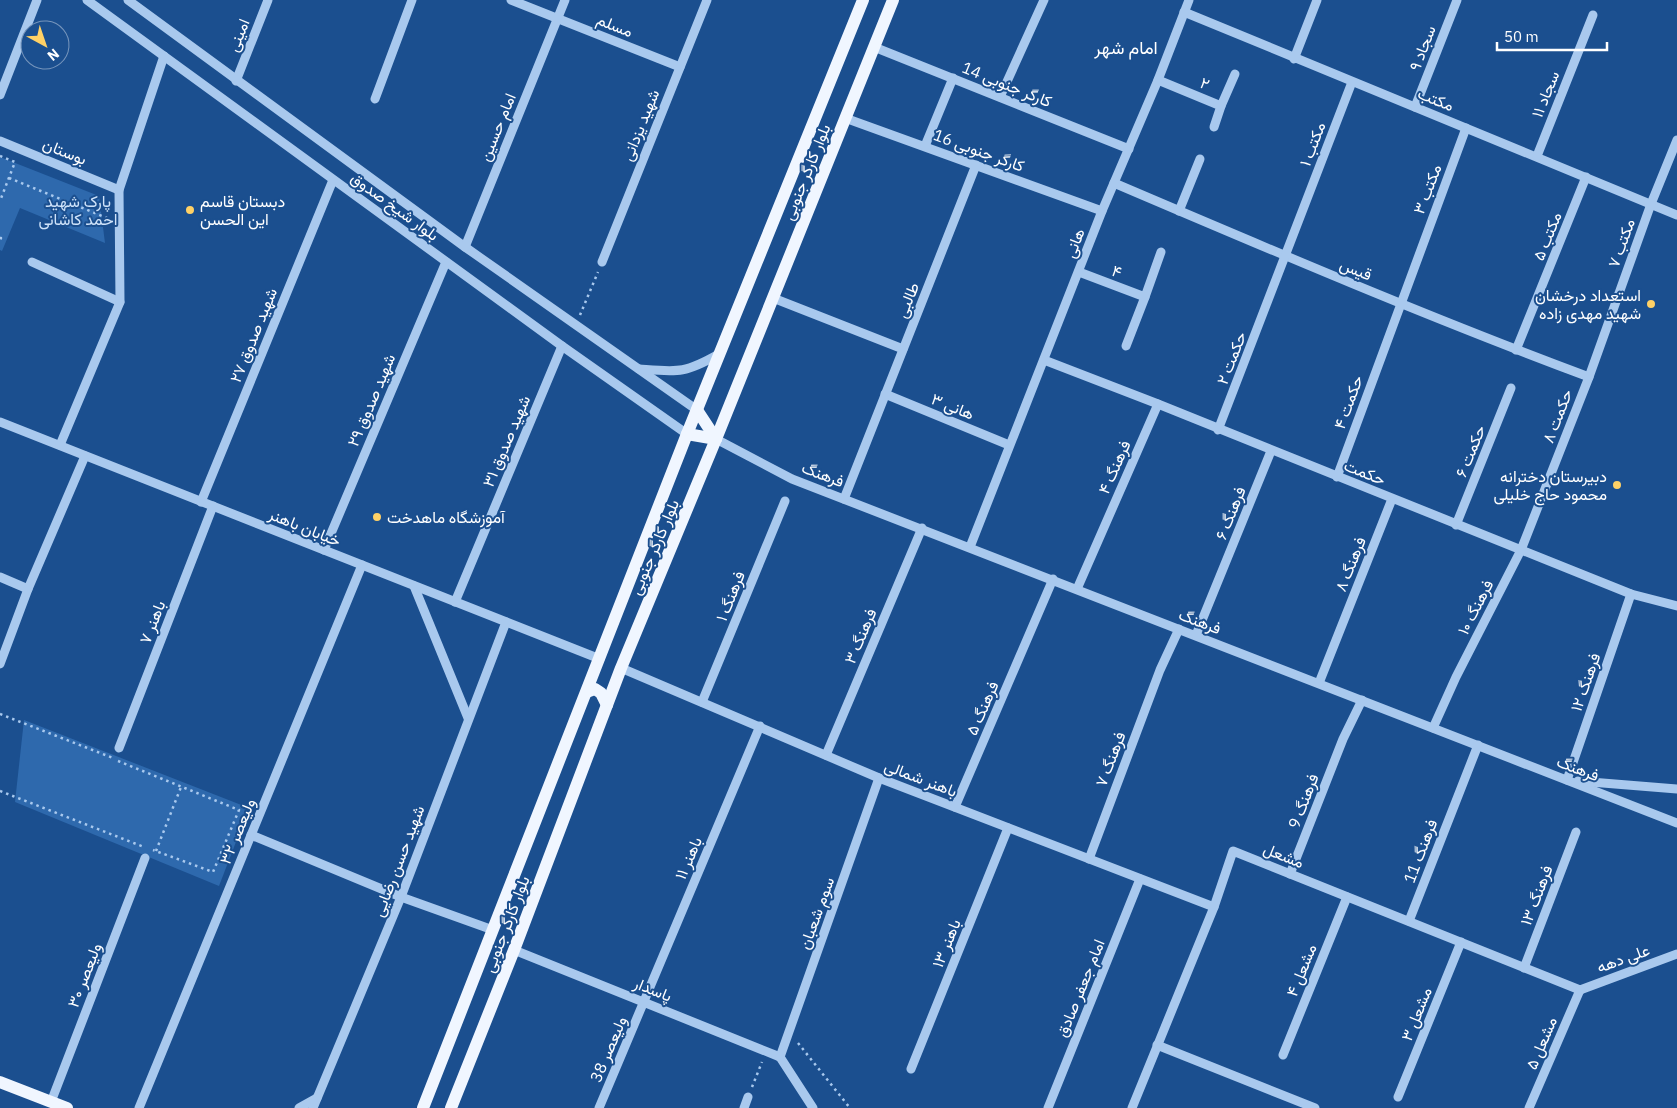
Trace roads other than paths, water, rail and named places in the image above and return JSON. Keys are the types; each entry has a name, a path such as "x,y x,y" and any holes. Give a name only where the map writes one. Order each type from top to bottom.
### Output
{"main road":[{"name":"بلوار کارگر جنوبی","path":"423,1108 687,434 863,0"},
{"name":"بلوار کارگر جنوبی","path":"451,1108 514,950 621,668 716,439 893,0"},
{"path":"697,410 716,439"},
{"path":"687,434 716,439"},
{"path":"600,659 621,668"},
{"path":"587,692 595,689 601,693 607,705"},
{"path":"0,1082 66,1108"}],"street":[{"path":"0,95 37,0"},
{"name":"بلوار شیخ صدوق","path":"87,0 562,346 687,434"},
{"name":"بلوار شیخ صدوق","path":"128,0 465,247 697,410"},
{"name":"امینی","path":"236,81 268,0"},
{"path":"375,99 412,0"},
{"name":"مسلم","path":"511,0 680,67"},
{"name":"امام حسین","path":"465,247 565,0"},
{"name":"شهید یزدانی","path":"602,262 707,0"},
{"path":"1000,97 1044,0"},
{"name":"هانی","path":"970,547 1102,211 1158,80 1189,0"},
{"path":"1294,59 1318,0"},
{"name":"سجاد ۹","path":"1415,107 1457,0"},
{"name":"مکتب","path":"1184,12 1294,59 1677,215"},
{"name":"سجاد ۱۱","path":"1536,156 1593,16"},
{"name":"کارگر جنوبی 14","path":"874,47 1128,149"},
{"path":"60,445 120,302 119,190 164,56"},
{"path":"1221,106 1235,74"},
{"path":"925,146 953,78"},
{"name":"۲","path":"1158,80 1221,106 1214,127"},
{"name":"مکتب ۱","path":"1286,256 1352,82"},
{"name":"کارگر جنوبی 16","path":"846,118 1102,211"},
{"name":"مکتب ۳","path":"1400,303 1466,128"},
{"name":"مکتب ۷","path":"1589,377 1651,204 1677,140"},
{"name":"بوستان","path":"0,141 119,190"},
{"path":"1179,211 1200,159"},
{"name":"طالبی","path":"844,499 976,165"},
{"name":"مکتب ۵","path":"1516,350 1586,177"},
{"name":"شهید صدوق ۲۷","path":"201,502 333,180"},
{"name":"قیس","path":"1114,183 1400,303 1589,377"},
{"path":"1126,346 1161,252"},
{"name":"حکمت ۲","path":"1218,430 1286,256"},
{"path":"32,262 120,302"},
{"name":"شهید صدوق ۲۹","path":"324,550 446,262"},
{"name":"۴","path":"1079,272 1145,297"},
{"path":"773,298 904,349"},
{"name":"حکمت ۴","path":"1337,477 1400,303"},
{"name":"شهید صدوق ۳۱","path":"455,602 562,346"},
{"path":"638,369 685,371 720,354"},
{"name":"حکمت","path":"1044,360 1631,594 1677,606"},
{"name":"حکمت ۸","path":"1521,550 1589,377"},
{"name":"حکمت ۶","path":"1456,525 1512,388"},
{"name":"هانی ۳","path":"885,394 1009,445"},
{"name":"فرهنگ ۴","path":"1077,589 1158,404"},
{"name":"خیابان باهنر","path":"0,422 600,659"},
{"name":"فرهنگ","path":"716,439 792,479 1677,823"},
{"name":"فرهنگ ۶","path":"1196,635 1272,451"},
{"path":"0,664 28,589 85,456"},
{"name":"فرهنگ ۸","path":"1319,683 1392,499"},
{"name":"فرهنگ ۱","path":"702,702 785,501"},
{"name":"باهنر ۷","path":"119,748 213,506"},
{"name":"فرهنگ ۳","path":"826,755 922,528"},
{"name":"فرهنگ ۱۰","path":"1433,728 1456,677 1521,550"},
{"name":"ولیعصر ۳۲","path":"139,1108 362,565"},
{"path":"0,577 28,589"},
{"name":"فرهنگ ۵","path":"955,807 1053,579"},
{"path":"414,586 468,718"},
{"name":"فرهنگ ۱۲","path":"1567,780 1631,594"},
{"name":"شهید حسن رضایی","path":"313,1108 401,897 506,622"},
{"name":"فرهنگ ۷","path":"1089,859 1160,670 1179,629"},
{"name":"باهنر شمالی","path":"621,668 879,778 1214,907"},
{"name":"فرهنگ 9","path":"1290,874 1343,739 1362,700"},
{"name":"باهنر ۱۱","path":"644,1001 760,726"},
{"name":"فرهنگ 11","path":"1409,921 1478,745"},
{"name":"سوم شعبان","path":"780,1057 879,778"},
{"path":"1567,780 1677,789"},
{"name":"باهنر ۱۳","path":"911,1069 1008,828"},
{"name":"فرهنگ ۱۳","path":"1524,968 1576,832"},
{"path":"251,835 401,897 493,930"},
{"name":"مشعل","path":"1132,1108 1214,907 1233,851 1580,990"},
{"name":"ولیعصر ۳۰","path":"51,1102 145,858"},
{"name":"امام جعفر صادق","path":"1048,1108 1140,879"},
{"name":"مشعل ۴","path":"1283,1055 1347,896"},
{"name":"مشعل ۳","path":"1398,1097 1460,942"},
{"name":"پاسدار","path":"514,950 780,1057"},
{"name":"علی دهه","path":"1580,990 1677,954"},
{"name":"مشعل ۵","path":"1529,1108 1580,990"},
{"name":"ولیعصر 38","path":"599,1108 644,1001"},
{"path":"1157,1046 1316,1108"},
{"path":"780,1057 813,1108"},
{"path":"744,1108 748,1097"},
{"path":"299,1108 317,1098"}],"place":[{"name":"دبستان قاسم این الحسن","path":"190,210"},
{"name":"استعداد درخشان شهید مهدی زاده","path":"1651,304"},
{"name":"دبيرستان دخترانه محمود حاج خلیلی","path":"1617,485"},
{"name":"آموزشگاه ماهدخت","path":"377,517"}],"district":[{"name":"امام شهر","path":"1126,48"}],"park label":[{"name":"پارک شهید احمد کاشانی","path":"78,210"}]}
